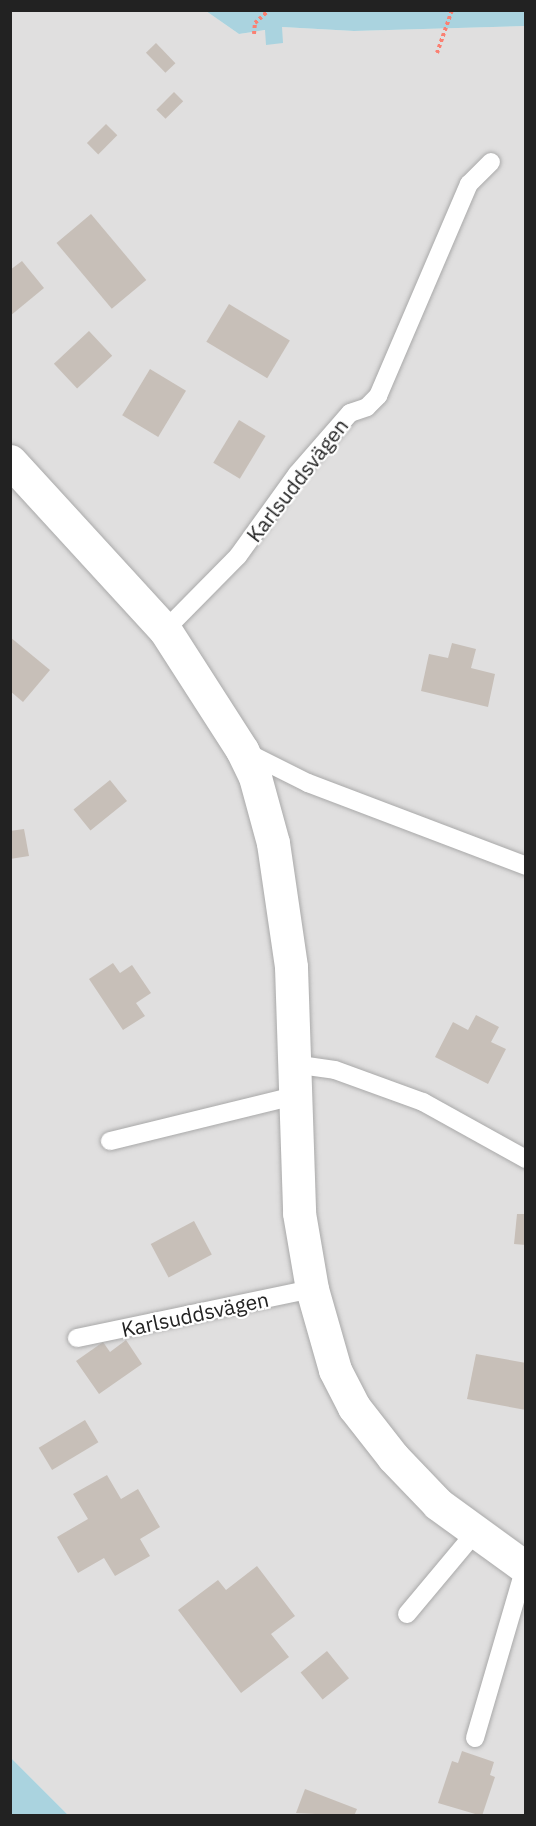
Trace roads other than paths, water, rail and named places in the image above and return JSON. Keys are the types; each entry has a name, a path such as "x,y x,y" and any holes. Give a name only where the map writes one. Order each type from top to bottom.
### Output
{"street":[{"path":"10,461 165,630 242,750 255,777 273,843 291,967 299,1213 312,1289 335,1370 354,1407 400,1464 438,1504 474,1534 525,1568"}],"lane":[{"name":"Karlsuddsvägen","path":"165,630 238,556 297,474 350,412 367,407 378,396 469,184 491,162"},
{"path":"242,750 308,783 525,866"},
{"path":"110,1141 294,1080 335,1070 423,1102 525,1159"},
{"name":"Karlsuddsvägen","path":"77,1338 312,1289"},
{"path":"407,1614 474,1534"},
{"path":"475,1738 525,1568"}],"water":[{"path":"525,10 525,26 354,31 282,27 283,43 266,45 265,30 239,34 206,11"},
{"path":"11,1758 68,1815 11,1815"}]}
